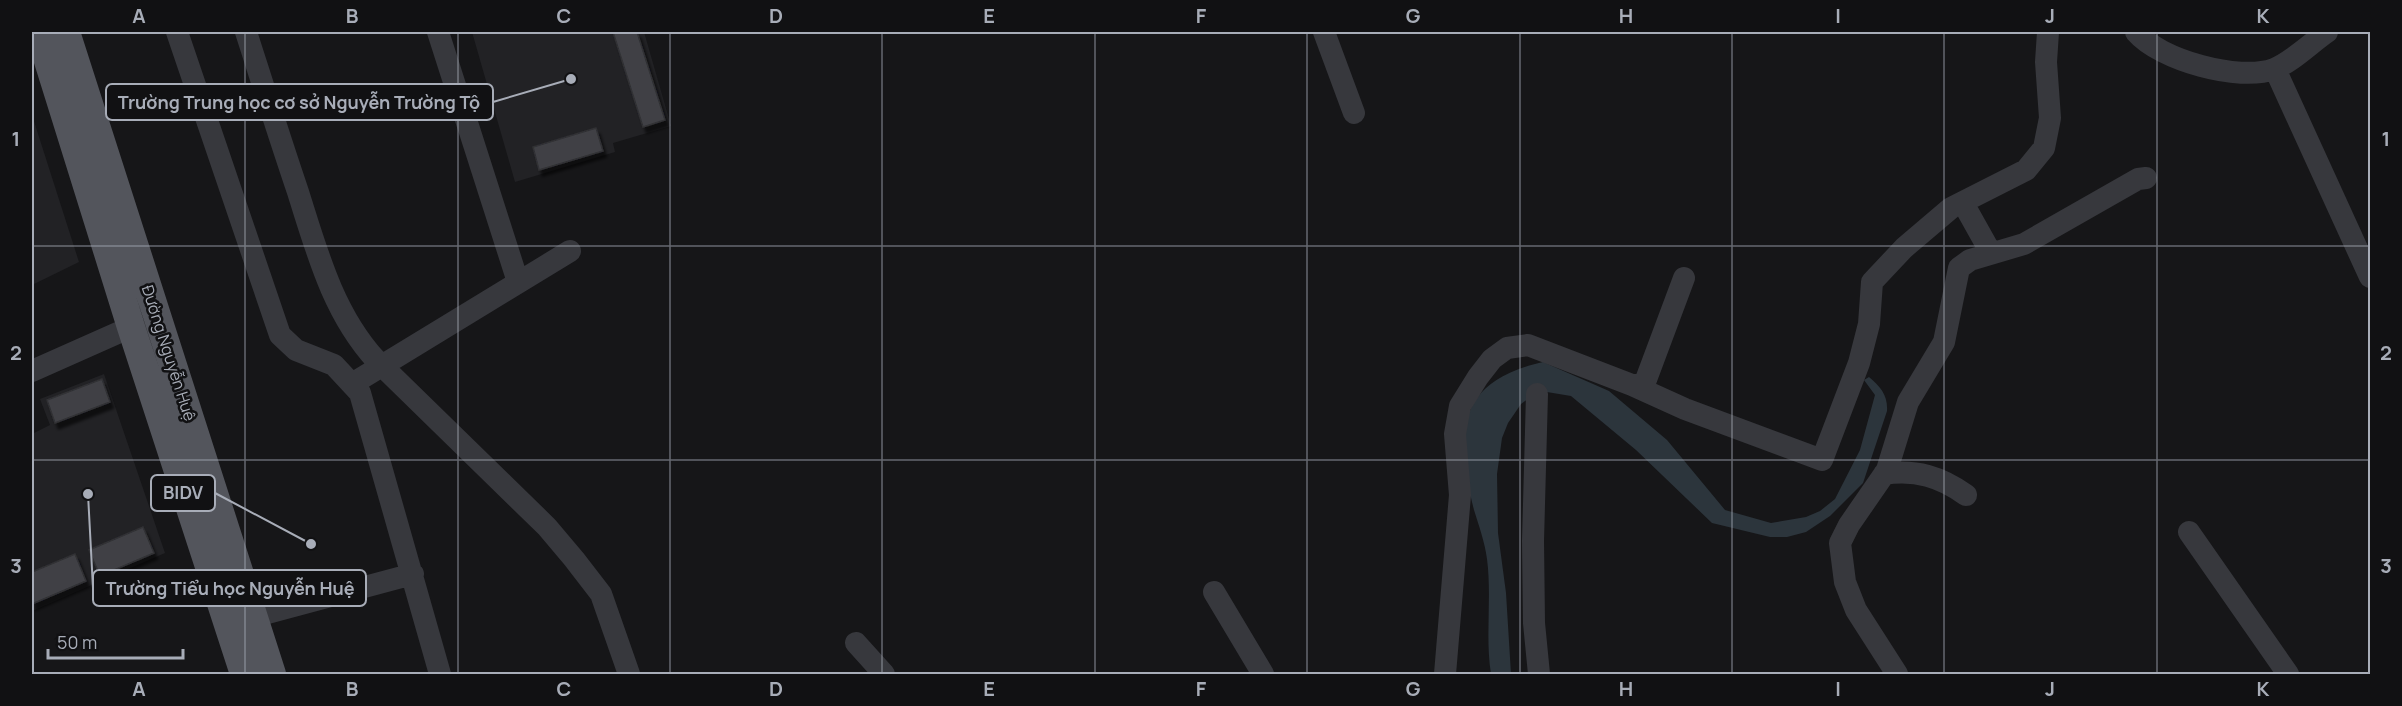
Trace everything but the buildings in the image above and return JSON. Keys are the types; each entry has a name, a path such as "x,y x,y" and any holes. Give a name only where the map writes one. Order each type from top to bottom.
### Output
{"main road":[{"name":"Đường Nguyễn Huệ","path":"39,32 131,327 244,675"},
{"name":"Đường Nguyễn Huệ","path":"66,32 272,675"},
{"path":"131,327 158,319"}],"street":[{"path":"177,32 280,335 296,350 334,365 360,393 440,675"},
{"path":"246,32 323,270 341,314 359,342 547,527 574,559 601,594 629,675"},
{"path":"438,32 518,282"},
{"path":"1324,32 1354,113"},
{"path":"1445,675 1460,495 1455,434 1460,406 1492,359 1507,348 1528,345 1822,460 1859,363 1869,324 1872,282 1904,248 1951,208 2026,170 2044,148 2050,118 2046,62 2048,32"},
{"path":"2136,32 2142,39 2172,56 2202,66 2245,74 2275,69 2327,32"},
{"path":"2275,69 2370,277"},
{"path":"1897,675 1856,610 1845,582 1840,543 1848,525 1884,474 1908,402 1944,342 1959,268 1970,260 2024,244 2138,179 2146,178"},
{"path":"1963,203 1991,253"},
{"path":"352,384 570,251"},
{"path":"1632,385 1644,385 1649,377 1684,278"},
{"path":"32,371 131,327"},
{"path":"1537,394 1533,541 1534,623 1539,675"},
{"path":"1884,474 1896,472 1931,475 1966,495"},
{"path":"2189,532 2288,675"},
{"path":"253,617 413,574"},
{"path":"1214,592 1263,675"},
{"path":"856,643 884,675"}],"shaded area":[{"path":"472,32 644,32 671,126 613,143 615,152 515,182"},
{"path":"32,115 79,262 32,285"},
{"path":"1543,362 1609,391 1667,440 1725,510 1771,523 1806,517 1820,511 1835,499 1860,450 1875,395 1864,380 1869,377 1880,388 1885,396 1887,411 1863,483 1830,516 1806,532 1787,537 1770,537 1712,523 1636,450 1571,396 1547,392 1536,393 1521,404 1508,423 1502,438 1497,474 1498,533 1506,593 1511,674 1491,674 1487,559 1468,483 1464,458 1464,435 1468,415 1477,398 1492,383 1514,371"},
{"path":"104,374 165,553 32,611 32,434 50,425 40,399"}],"place":[{"name":"Trường Trung học cơ sở Nguyễn Trường Tộ","path":"571,79"},
{"name":"Trường Tiểu học Nguyễn Huệ","path":"88,494"},
{"name":"BIDV","path":"311,544"}]}
